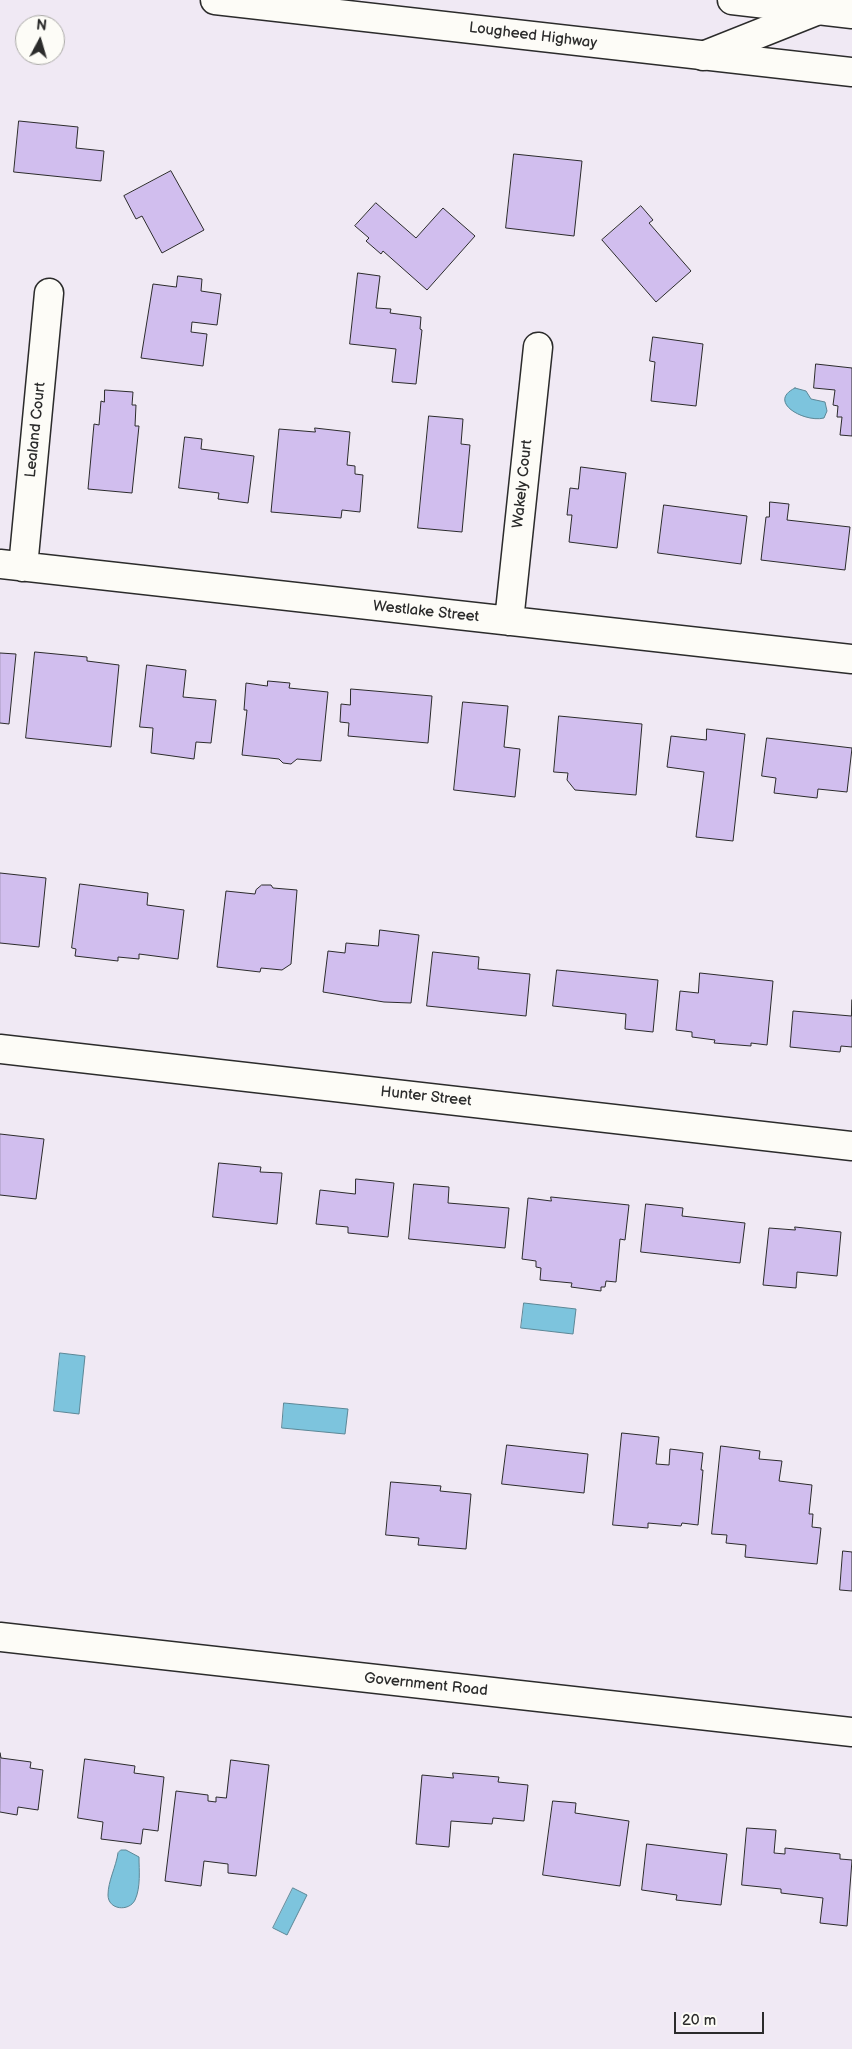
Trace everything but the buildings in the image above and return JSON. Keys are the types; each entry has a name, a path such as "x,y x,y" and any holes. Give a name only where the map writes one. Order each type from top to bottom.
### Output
{"street":[{"name":"Lougheed Highway","path":"215,0 852,72"},
{"path":"732,0 829,5 852,14"},
{"path":"703,56 829,5"},
{"name":"Lealand Court","path":"11,566 50,293"},
{"name":"Wakely Court","path":"508,621 538,348"},
{"name":"Westlake Street","path":"11,566 852,659"},
{"name":"Hunter Street","path":"0,1049 852,1146"},
{"name":"Government Road","path":"0,1637 852,1732"}],"water":[{"path":"795,388 806,391 811,399 825,402 827,411 824,418 807,417 791,410 786,405 785,399 787,394"},
{"path":"524,1303 576,1309 573,1334 521,1328"},
{"path":"60,1353 85,1356 79,1414 54,1411"},
{"path":"284,1403 348,1409 345,1434 282,1428"},
{"path":"121,1850 126,1850 139,1857 137,1895 132,1904 124,1908 111,1904 108,1895 109,1884 118,1853"},
{"path":"293,1888 307,1895 287,1935 273,1928"}]}
